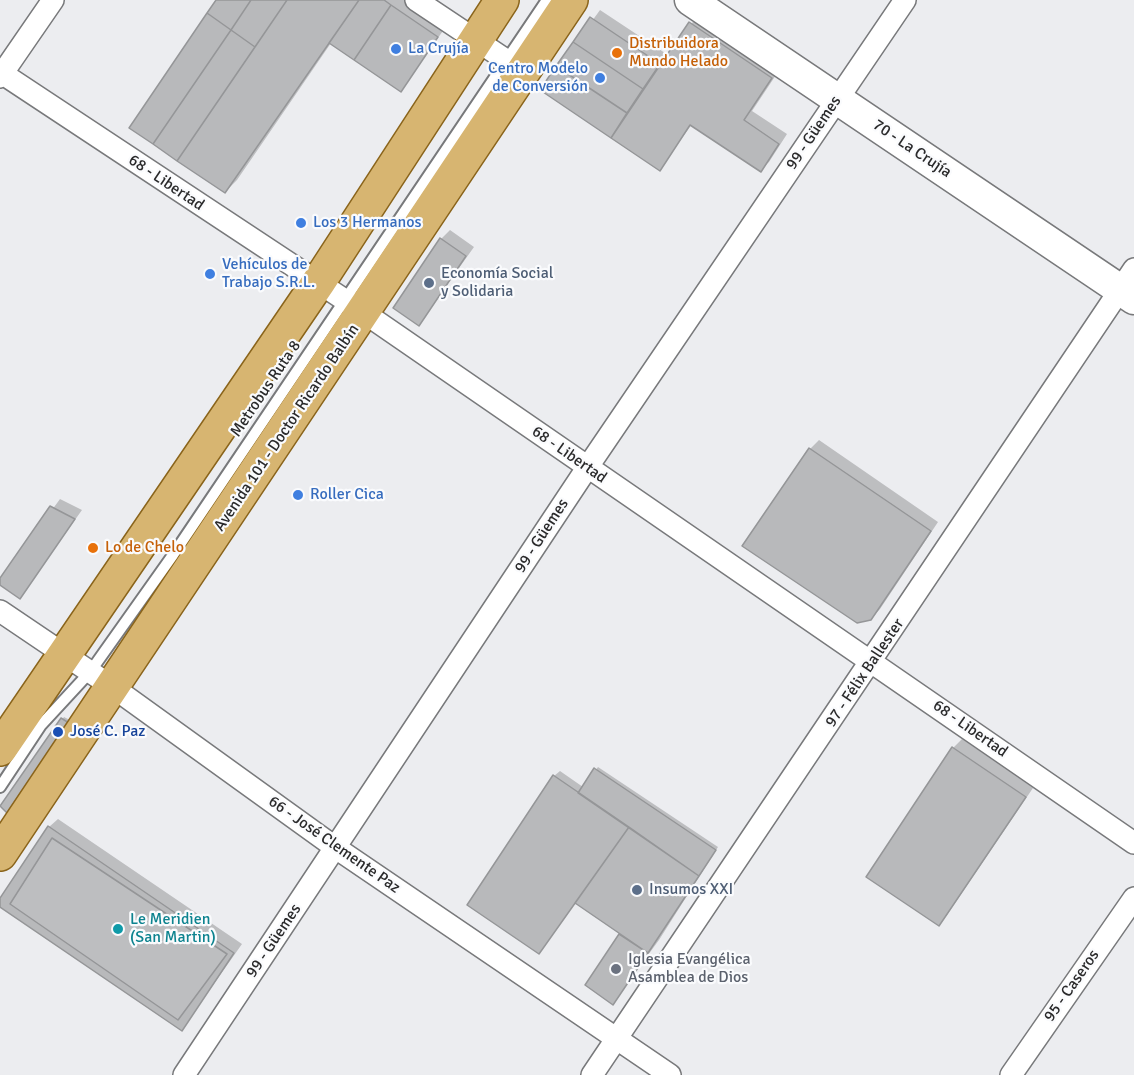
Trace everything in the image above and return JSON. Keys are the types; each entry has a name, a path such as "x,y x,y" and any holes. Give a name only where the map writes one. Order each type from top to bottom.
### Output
{"main road":[{"name":"Avenida 101 - Doctor Ricardo Balbín","path":"0,854 90,672 338,296 484,46 502,0"},
{"name":"Avenida 101 - Doctor Ricardo Balbín","path":"0,749 90,672 90,617 515,66 571,0"}],"street":[{"path":"1,75 53,0"},
{"path":"416,0 515,66"},
{"name":"70 - La Crujía","path":"690,0 837,99 1129,286"},
{"name":"99 - Güemes","path":"184,1075 587,468 905,0"},
{"name":"68 - Libertad","path":"1,75 338,296 873,661 1134,843"},
{"name":"97 - Félix Ballester","path":"592,1075 1129,286"},
{"name":"66 - José Clemente Paz","path":"0,611 90,672 336,848 670,1075"},
{"name":"95 - Caseros","path":"1011,1075 1134,898"}],"lane":[{"path":"515,66 547,0"},
{"path":"338,296 411,163"},
{"path":"0,787 41,725 90,672"}],"building":[{"path":"216,0 251,0 231,30 207,13"},
{"path":"251,0 287,0 255,47 231,30"},
{"path":"287,0 359,0 225,193 177,161"},
{"path":"359,0 384,0 391,5 354,60 329,43"},
{"name":"La Crujía","path":"391,5 438,37 401,92 354,60"},
{"path":"207,13 231,30 153,144 129,128"},
{"path":"590,17 660,64 643,89 573,42"},
{"path":"689,22 772,78 744,120 779,144 761,172 690,125 660,171 611,138"},
{"path":"231,30 255,47 177,161 153,144"},
{"name":"Centro Modelo de Conversión","path":"573,42 643,89 627,113 556,66"},
{"path":"556,66 627,113 611,138 540,90"},
{"path":"440,238 466,256 419,326 393,308"},
{"path":"809,448 931,531 871,620 857,623 742,546"},
{"path":"50,506 75,519 20,599 0,585 0,578"},
{"path":"61,718 69,723 7,813 0,806"},
{"path":"952,747 1026,797 939,926 866,877"},
{"path":"594,768 716,850 699,876 578,793"},
{"path":"553,775 629,827 539,954 467,905"},
{"name":"Le Meridien (San Martin)","path":"48,826 234,953 182,1031 0,907 0,898"},
{"name":"Insumos XXI","path":"629,827 699,876 648,953 575,903"},
{"name":"Le Meridien (San Martin)","path":"52,838 227,954 178,1020 10,904"},
{"name":"Iglesia Evangélica Asamblea de Dios","path":"619,934 648,953 613,1005 585,985"}],"place":[{"name":"La Crujía","path":"396,49"},
{"name":"Distribuidora Mundo Helado","path":"617,53"},
{"name":"Centro Modelo de Conversión","path":"600,78"},
{"name":"Los 3 Hermanos","path":"301,223"},
{"name":"Vehículos de Trabajo S.R.L.","path":"210,274"},
{"name":"Economía Social y Solidaria","path":"429,283"},
{"name":"Roller Cica","path":"298,495"},
{"name":"Lo de Chelo","path":"93,548"},
{"name":"José C. Paz","path":"58,732"},
{"name":"Insumos XXI","path":"637,890"},
{"name":"Le Meridien (San Martin)","path":"118,929"},
{"name":"Iglesia Evangélica Asamblea de Dios","path":"616,969"}]}
